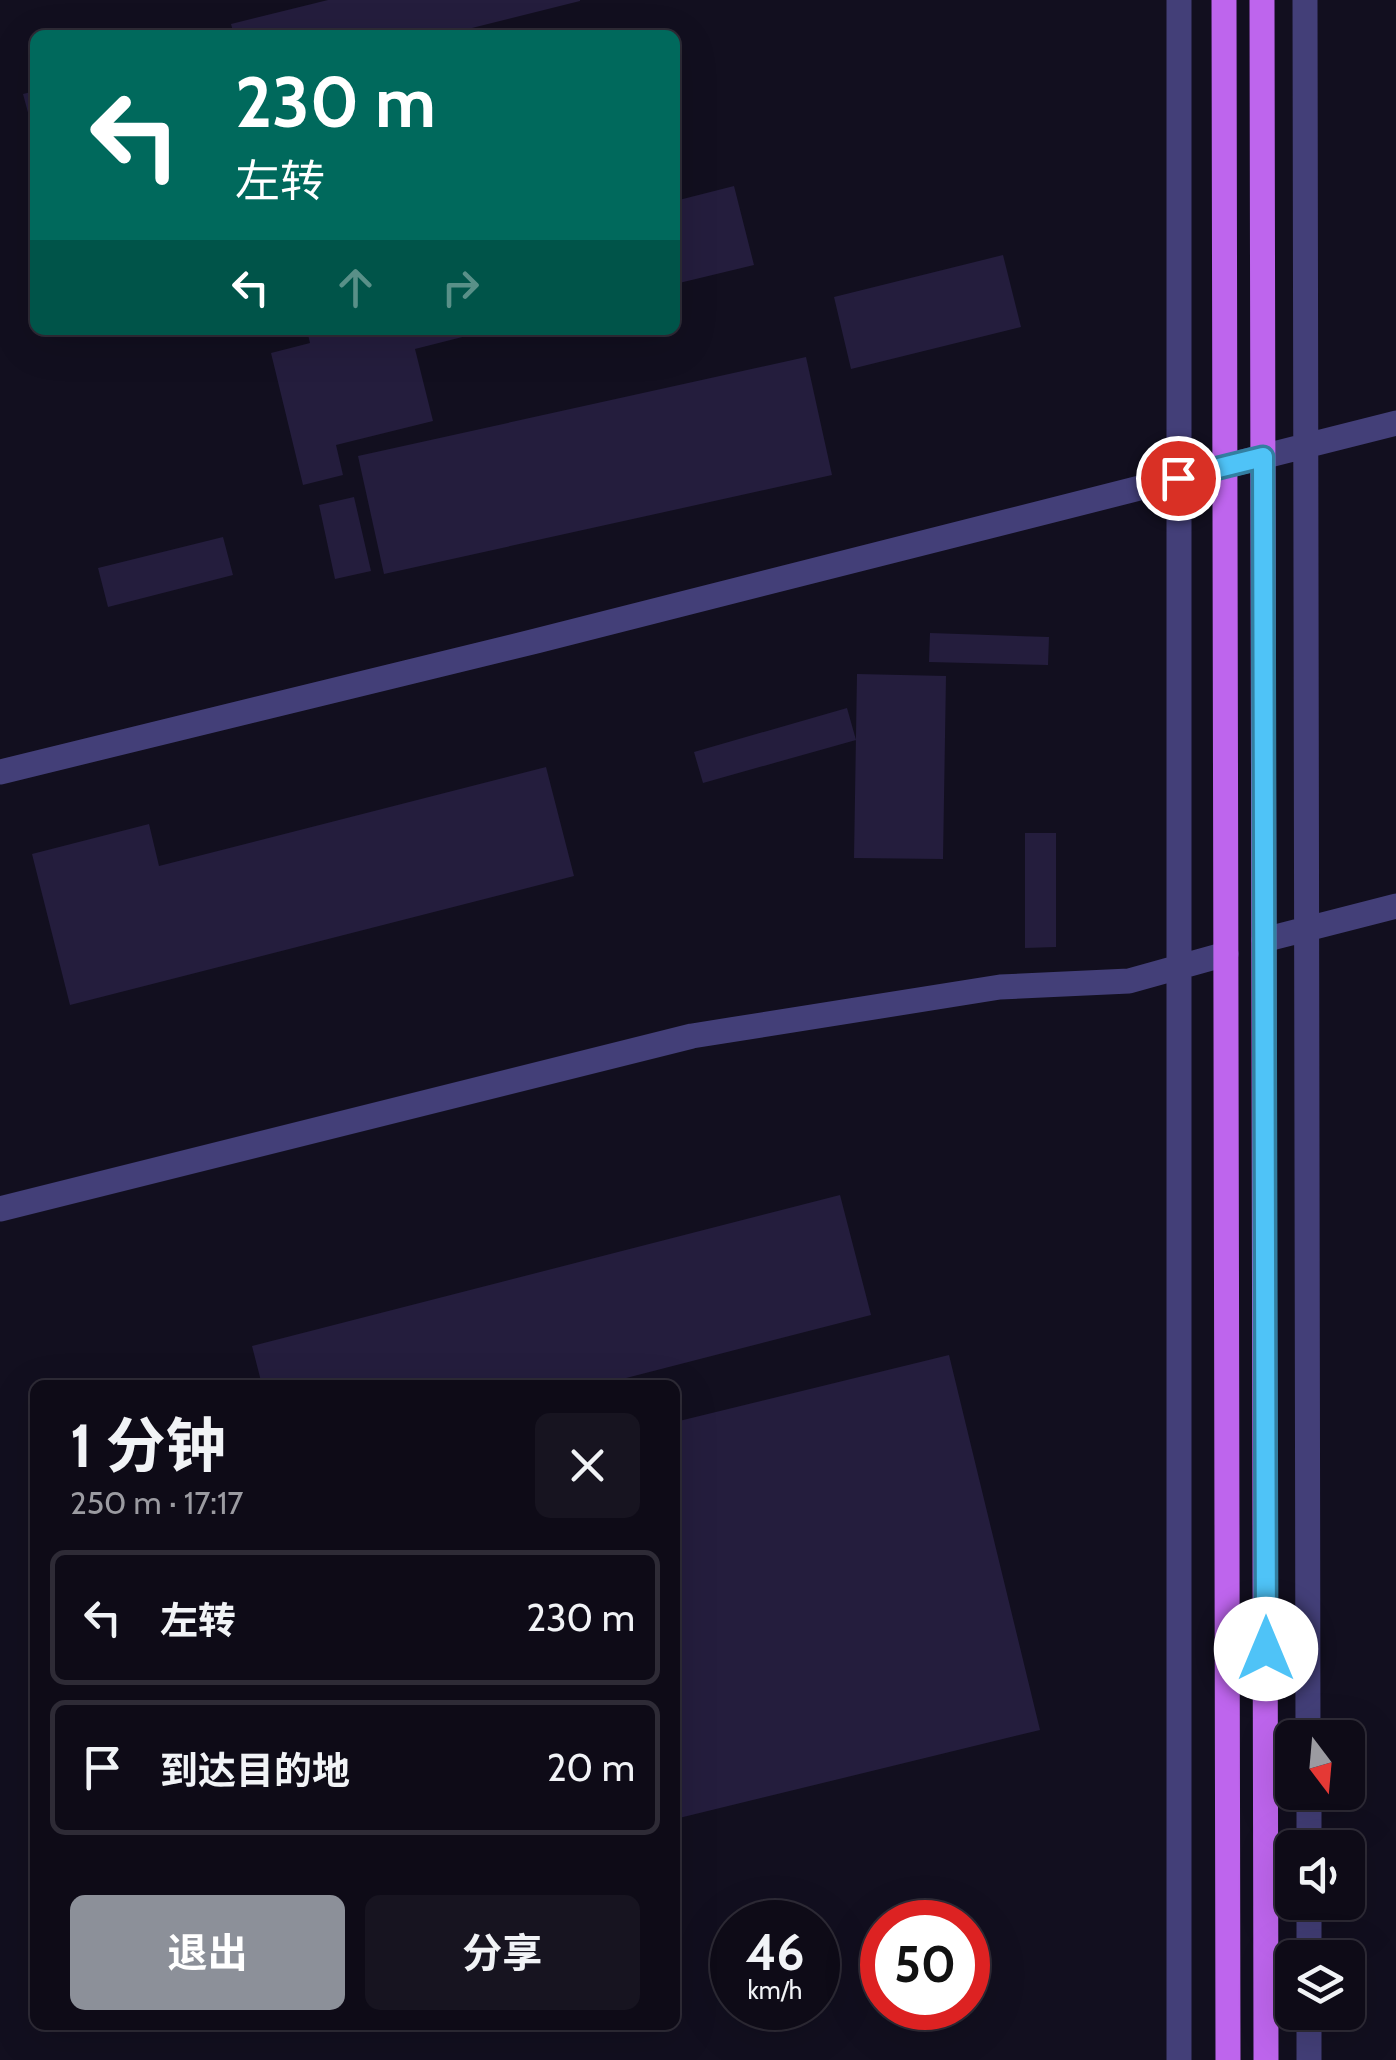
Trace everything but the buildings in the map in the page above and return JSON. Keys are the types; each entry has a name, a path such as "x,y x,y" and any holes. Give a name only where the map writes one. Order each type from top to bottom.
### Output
{"main road":[{"path":"1224,0 1228,2060"},
{"path":"1262,0 1266,2060"}],"street":[{"path":"1179,0 1179,2060"},
{"path":"1305,0 1308,1720"},
{"path":"0,772 1396,423"},
{"path":"1264,940 1396,906"},
{"path":"0,1208 692,1036 1000,987 1129,980 1226,954"},
{"path":"1309,2030 1309,2060"}],"route":[{"path":"1178,478 1263,457 1266,1649"}]}
